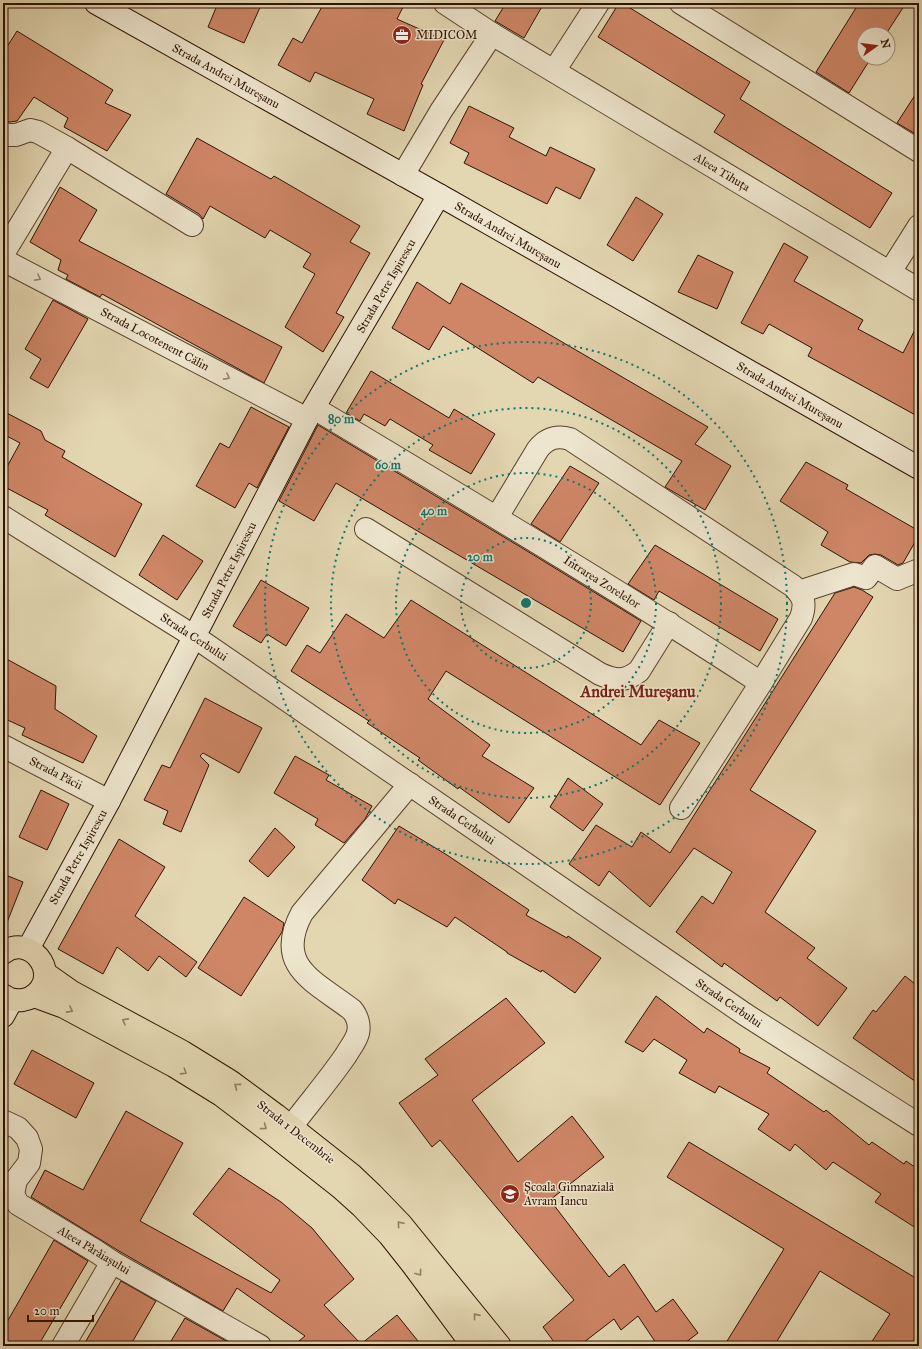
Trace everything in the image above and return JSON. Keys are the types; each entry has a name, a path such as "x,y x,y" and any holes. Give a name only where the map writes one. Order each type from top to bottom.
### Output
{"main road":[{"path":"3,953 13,948 28,949 35,953 40,959 44,965 45,973 44,982 40,990 34,996 27,999 6,1003"},
{"name":"Strada 1 Decembrie","path":"45,973 72,992 182,1052 224,1078 291,1127 352,1175 401,1224 500,1346"},
{"name":"Strada 1 Decembrie","path":"34,996 64,1007 174,1066 221,1096 341,1188 389,1235 473,1346"}],"street":[{"name":"Strada Andrei Mureșanu","path":"96,3 403,175 919,468"},
{"name":"Aleea Tihuța","path":"445,3 492,34 919,290"},
{"path":"554,71 598,3"},
{"path":"681,3 919,151"},
{"path":"403,175 441,111 492,34"},
{"path":"3,133 8,135 16,135 30,130 38,132 67,148 192,225"},
{"path":"3,254 67,148"},
{"name":"Strada Petre Ispirescu","path":"28,949 109,801 311,414 439,196"},
{"path":"890,272 919,226"},
{"name":"Strada Locotenent Călin","path":"3,260 311,414"},
{"name":"Intrarea Zorelelor","path":"311,414 497,517 669,623 760,682"},
{"path":"497,517 538,448 544,442 553,437 562,437 570,439 793,586 799,592 804,601 804,610 801,618 681,808"},
{"name":"Strada Cerbului","path":"3,517 195,637 746,1015 919,1125"},
{"path":"366,529 600,674 612,679 623,680 631,677 639,671 669,623"},
{"path":"799,592 854,574 866,578 875,566 897,579 919,570"},
{"name":"Strada Păcii","path":"3,746 109,801"},
{"path":"291,1127 354,1043 358,1033 359,1024 352,1010 305,975 299,968 295,959 293,941 296,924 302,913 410,784"},
{"name":"Aleea Pârâiașului","path":"3,1121 18,1128 27,1138 31,1149 29,1163 16,1180 14,1187 13,1194 18,1204 112,1262 260,1346"},
{"path":"62,1346 112,1262"}],"building":[{"path":"218,3 262,3 244,43 208,27"},
{"path":"324,3 405,3 397,19 444,40 421,84 423,85 404,131 367,114 374,99 315,72 310,82 278,65 293,38 302,43"},
{"path":"506,3 544,3 524,38 495,21"},
{"path":"619,3 622,3 750,82 740,99 892,193 870,228 714,132 725,115 598,37"},
{"path":"859,3 906,3 891,26 856,26 856,66 866,66 849,93 816,72"},
{"path":"17,31 113,90 105,103 131,115 107,151 64,127 68,118 34,97 17,121 3,121 3,53"},
{"path":"919,89 919,136 897,123"},
{"path":"469,106 514,128 509,137 546,156 550,147 595,169 580,199 556,187 547,204 464,163 469,153 450,143"},
{"path":"197,138 271,179 274,176 360,226 350,242 370,253 336,313 344,317 323,352 285,327 315,274 303,267 311,254 270,230 265,238 210,206 203,219 199,214 166,194"},
{"path":"60,187 97,210 79,241 282,347 264,383 102,294 100,297 66,279 68,275 58,270 61,260 30,242"},
{"path":"636,197 663,214 633,261 607,245"},
{"path":"784,243 808,257 794,281 863,320 858,329 903,353 919,322 919,417 808,356 812,348 769,324 763,334 741,323"},
{"path":"698,255 733,272 717,309 678,292"},
{"path":"417,282 450,304 461,283 708,427 695,444 731,466 705,510 665,487 682,461 538,377 533,383 443,326 429,350 392,328"},
{"path":"53,300 88,319 48,388 30,378 41,359 25,349"},
{"path":"371,371 449,418 454,409 495,434 471,474 429,450 433,445 390,419 385,426 364,414 360,421 346,413"},
{"path":"251,407 289,427 257,488 249,483 235,508 196,486 220,443 229,448"},
{"path":"3,411 41,431 45,440 65,451 62,457 142,504 115,557 45,515 48,510 3,486 3,474 20,443 3,434"},
{"path":"318,425 641,621 623,652 336,483 314,521 279,501"},
{"path":"806,462 848,485 846,489 919,531 919,535 903,563 898,565 881,555 875,554 869,555 861,563 850,562 821,545 828,532 780,501"},
{"path":"570,466 599,483 560,542 531,524"},
{"path":"163,535 203,561 177,600 139,575"},
{"path":"655,545 778,619 760,651 659,591 654,600 628,584"},
{"path":"261,580 309,608 286,646 267,634 261,643 233,626"},
{"path":"854,587 873,597 750,790 816,831 765,912 815,948 807,958 847,988 818,1026 780,997 777,1001 724,963 722,967 676,932 702,896 713,904 732,872 694,848 650,907 609,871 599,886 569,864 596,825 632,847 641,832 670,853 835,593"},
{"path":"411,600 641,745 659,720 700,743 660,805 446,671 428,699 490,745 482,756 534,788 509,823 418,760 420,758 367,723 369,721 291,671 307,645 320,653 346,614 384,638"},
{"path":"3,657 56,686 55,709 97,736 83,763 22,735 25,728 3,718"},
{"path":"205,698 262,728 239,773 203,753 200,756 209,765 181,832 163,824 168,811 144,800 162,765 170,768"},
{"path":"295,756 329,775 326,780 372,806 365,819 344,843 315,825 318,819 274,793"},
{"path":"568,778 603,804 583,831 550,807"},
{"path":"41,790 69,804 47,850 19,837"},
{"path":"399,826 447,855 529,910 526,915 567,938 568,936 601,958 575,993 542,970 541,972 507,953 455,917 447,927 398,899 395,904 362,880"},
{"path":"275,828 295,847 268,877 249,861"},
{"path":"119,839 165,867 135,916 197,962 186,977 159,956 148,971 117,947 103,974 58,949"},
{"path":"3,874 23,882 4,930 3,930"},
{"path":"244,897 284,923 282,932 241,996 198,968"},
{"path":"905,976 919,987 919,1084 853,1038 873,1010 876,1012"},
{"path":"656,996 704,1033 707,1028 740,1049 739,1052 770,1068 767,1073 824,1112 826,1110 869,1145 872,1142 904,1164 906,1161 919,1170 919,1230 875,1202 881,1194 833,1162 826,1170 795,1144 790,1151 758,1129 769,1114 719,1086 715,1093 679,1073 687,1060 654,1039 643,1052 625,1042"},
{"path":"506,998 545,1043 472,1100 518,1162 572,1116 604,1157 550,1200 609,1277 624,1264 656,1312 673,1299 698,1333 681,1346 658,1346 638,1316 621,1330 614,1319 579,1346 557,1346 543,1327 574,1300 440,1140 432,1147 399,1103 438,1075 425,1059"},
{"path":"32,1050 94,1083 76,1118 14,1084"},
{"path":"126,1111 183,1143 140,1221 271,1293 280,1280 193,1214 229,1168 281,1202 312,1228 354,1279 324,1305 361,1344 397,1315 422,1346 293,1346 305,1336 237,1288 223,1311 119,1251 31,1197 45,1170 83,1190"},
{"path":"689,1142 919,1280 919,1337 913,1346 869,1346 890,1314 820,1271 774,1346 724,1346 784,1249 667,1177"},
{"path":"54,1240 88,1261 38,1346 3,1346 3,1329"},
{"path":"121,1281 156,1301 130,1346 83,1346"},
{"path":"185,1318 235,1346 168,1346"}],"place":[{"name":"MIDICOM","path":"402,35"},
{"name":"Școala Gimnazială Avram Iancu","path":"510,1194"}],"district":[{"name":"Andrei Mureșanu","path":"638,691"}]}
